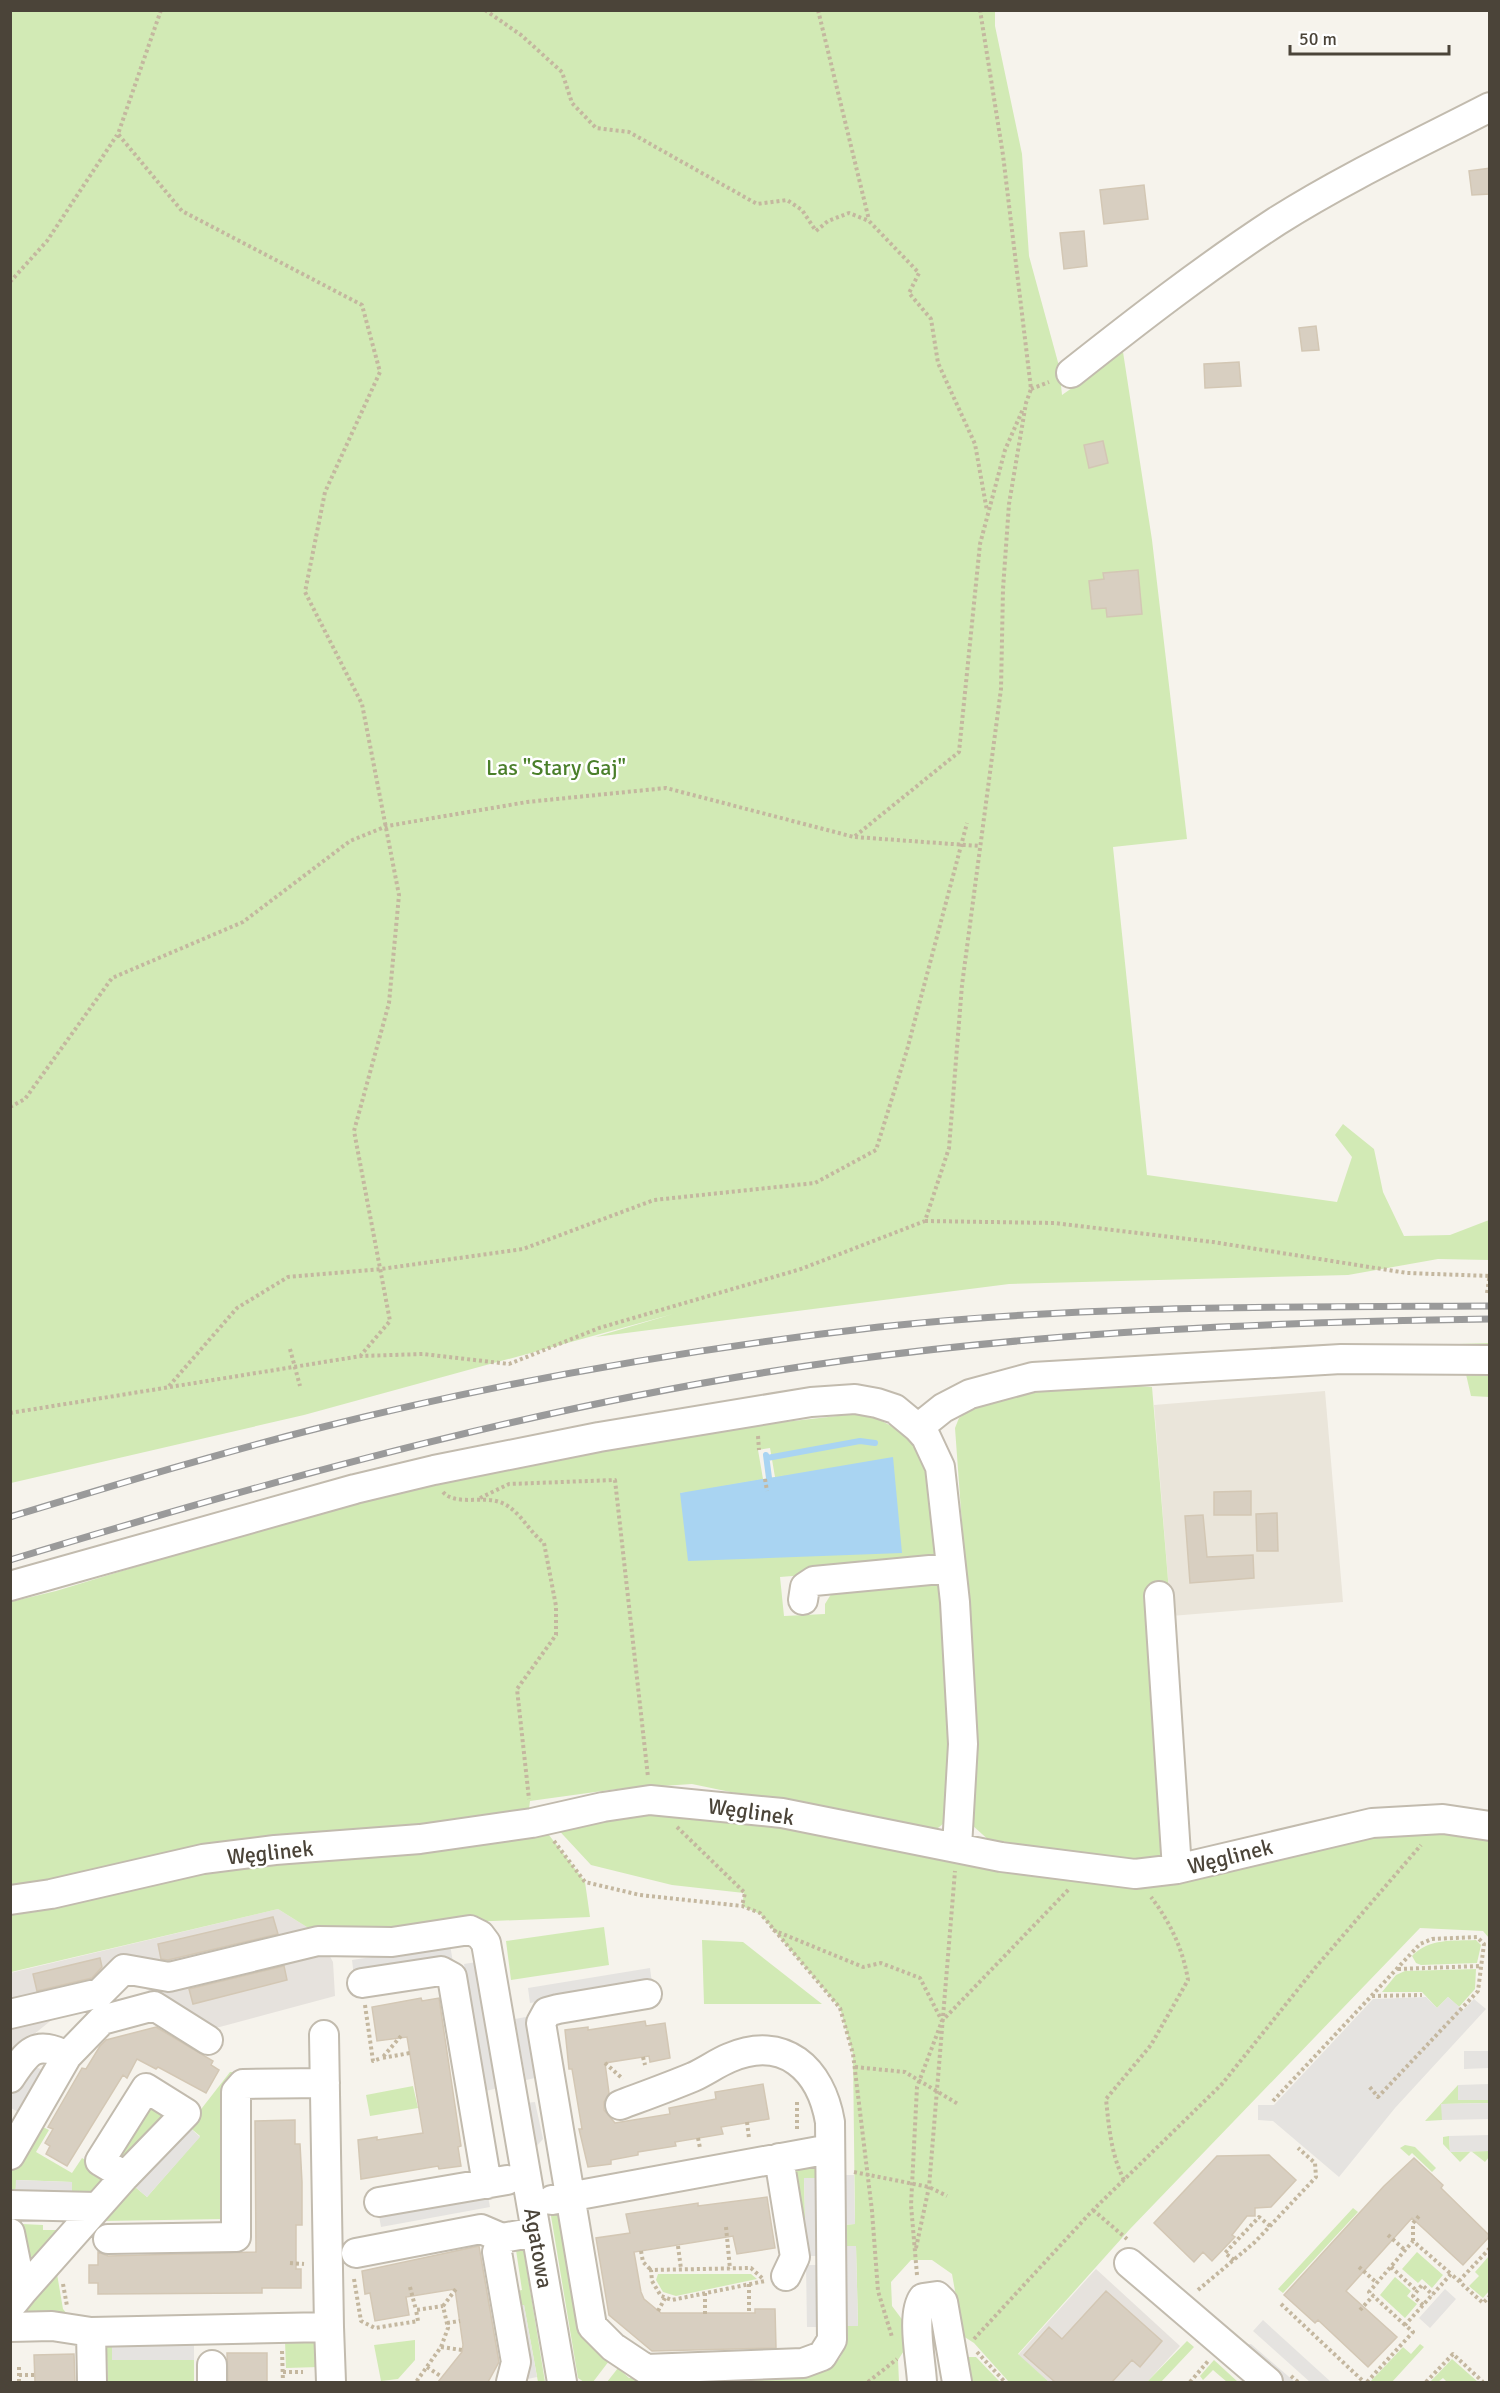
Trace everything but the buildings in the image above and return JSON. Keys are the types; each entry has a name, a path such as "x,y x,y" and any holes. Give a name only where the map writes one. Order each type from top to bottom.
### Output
{"street":[{"path":"1071,373 1151,309 1278,220 1394,154 1490,107"},
{"path":"918,1428 944,1408 970,1394 1033,1377 1341,1359 1490,1360"},
{"path":"10,1586 344,1492 434,1470 610,1435 834,1400 855,1399 895,1409 918,1428 929,1443 940,1467 951,1568 963,1744 957,1847"},
{"path":"803,1600 805,1587 814,1581 951,1568"},
{"path":"1160,1596 1178,1869"},
{"name":"Węglinek","path":"10,1900 204,1859 275,1850 420,1839 532,1823 603,1807 650,1800 782,1813 1001,1857 1135,1874 1178,1869 1372,1823 1443,1820 1490,1826"},
{"name":"Agatowa","path":"10,2014 100,1993 124,1969 169,1977 318,1941 392,1942 470,1930 480,1935 486,1943 562,2382"},
{"path":"362,1983 441,1971 452,1977 487,2184"},
{"path":"620,2105 696,2075 731,2057 762,2050 775,2050 795,2059 820,2088 827,2105 830,2149 832,2340 822,2356 803,2363 646,2369 633,2361 592,2326 541,2023 547,2012 647,1994"},
{"path":"10,2156 67,2056 102,2019 154,2006 208,2040"},
{"path":"324,2035 331,2382"},
{"path":"10,2078 26,2054 40,2048 53,2049 67,2056"},
{"path":"108,2239 236,2237 236,2092 243,2084 325,2083"},
{"path":"511,2382 516,2362 497,2253 502,2238 570,2197 830,2149"},
{"path":"779,2158 795,2257 786,2276"},
{"path":"16,2299 125,2176"},
{"path":"379,2202 526,2176"},
{"path":"10,2205 97,2207"},
{"path":"356,2253 481,2229 502,2238"},
{"path":"10,2233 16,2299"},
{"path":"1129,2263 1194,2305 1268,2382"},
{"path":"922,2382 916,2317 919,2303 923,2298 930,2296 938,2296 943,2302 957,2382"},
{"path":"10,2327 52,2326 91,2332 329,2327"},
{"path":"91,2332 92,2382"}],"path":[{"path":"10,282 46,241 118,134 161,10"},
{"path":"485,10 521,34 562,72 572,103 596,128 629,132 757,204 786,200 802,210 816,231 828,221 849,213 869,221 919,273 909,293 931,319 938,363 975,444 987,512"},
{"path":"818,10 869,221"},
{"path":"925,1221 949,1148 962,985 1001,689 1003,589 1009,504 1030,389 1003,155 980,10"},
{"path":"118,134 182,211 362,305 380,372 325,492 305,592 362,704 399,895 389,1003 354,1131 390,1321 361,1356"},
{"path":"854,837 959,752 980,544 1005,450 1026,403"},
{"path":"10,1107 26,1099 112,978 243,921 350,841 387,826 527,802 666,788 854,837 980,846"},
{"path":"169,1387 237,1308 288,1277 381,1269 523,1249 654,1200 815,1183 876,1149 907,1050 967,822"},
{"path":"10,1413 361,1356 423,1354 509,1364 599,1328 801,1269 925,1221 1054,1223 1213,1242 1407,1273 1489,1275 1487,1293"},
{"path":"290,1349 300,1386"},
{"path":"434,1470 437,1484 445,1495 458,1500 480,1498 498,1501 517,1513 530,1532 544,1543 551,1571 557,1622 556,1635 517,1689 532,1823"},
{"path":"765,1479 766,1491"},
{"path":"480,1498 509,1484 615,1480 650,1800 745,1893 742,1906"},
{"path":"1005,2382 970,2343 1093,2210 1222,2084 1315,1968 1443,1820"},
{"path":"915,2255 929,2187 957,1847"},
{"path":"919,2303 912,2183 920,2080 942,2021 1088,1869"},
{"path":"1124,2180 1117,2166 1110,2137 1106,2099 1128,2076 1151,2045 1188,1980 1185,1961 1167,1918 1135,1874"},
{"path":"772,1930 863,1967 881,1963 920,1978 942,2021"},
{"path":"1273,2101 1420,1944 1432,1939 1477,1937 1484,1944 1478,1990 1378,2097 1368,2085"},
{"path":"1397,1969 1481,1966"},
{"path":"362,1983 373,2061 410,2054"},
{"path":"1372,1996 1422,1995"},
{"path":"382,2058 401,2036"},
{"path":"643,2057 645,2066"},
{"path":"788,2131 798,2130 795,2059"},
{"path":"855,2067 905,2072 958,2104"},
{"path":"747,2122 749,2138"},
{"path":"739,2139 759,2136"},
{"path":"1194,2305 1234,2260 1316,2177 1315,2163 1298,2148"},
{"path":"854,2172 929,2187 947,2196"},
{"path":"1281,2304 1365,2382 1413,2332 1369,2292 1413,2241 1413,2223 1419,2216"},
{"path":"1234,2260 1226,2253 1259,2217 1270,2226"},
{"path":"726,2227 730,2269"},
{"path":"1388,2235 1405,2250"},
{"path":"1413,2241 1483,2303 1490,2296"},
{"path":"678,2246 681,2270"},
{"path":"1459,2282 1490,2248"},
{"path":"641,2251 643,2262 651,2270 652,2281 661,2296 672,2300 765,2281 751,2268 651,2270"},
{"path":"356,2253 351,2254 361,2321 375,2328 418,2321 410,2287"},
{"path":"1359,2267 1377,2283"},
{"path":"1391,2267 1417,2291"},
{"path":"1406,2325 1451,2274"},
{"path":"749,2284 749,2313"},
{"path":"1423,2305 1413,2296 1422,2285 1433,2295"},
{"path":"416,2310 443,2306 456,2289"},
{"path":"705,2294 705,2314"},
{"path":"1360,2310 1373,2296"},
{"path":"658,2311 665,2298"},
{"path":"416,2382 441,2346 448,2328 443,2306"},
{"path":"447,2323 460,2321"},
{"path":"441,2346 462,2350"},
{"path":"868,2382 903,2353"},
{"path":"1426,2382 1453,2354 1483,2382"},
{"path":"1190,2382 1214,2355"},
{"path":"19,2367 19,2382"},
{"path":"427,2367 442,2377"},
{"path":"283,2372 303,2372"},
{"path":"19,2375 34,2375"}],"shaded area":[{"path":"1325,1391 1343,1602 1171,1616 1154,1405"},
{"path":"278,1909 318,1934 333,1962 335,1996 216,2028 126,1978 54,2018 11,2053 10,1973"},
{"path":"450,1945 453,1962 354,1977 352,1960"},
{"path":"477,1962 499,2088 485,2091 464,1964"},
{"path":"650,1968 652,1983 530,2003 528,1988"},
{"path":"1426,1997 1437,2008 1448,1997 1463,2010 1474,1999 1486,2009 1395,2108 1339,2177 1273,2121 1258,2120 1258,2105 1274,2105 1373,1999"},
{"path":"531,2016 549,2156 535,2078 526,2080 515,2019"},
{"path":"1464,2051 1489,2051 1489,2068 1464,2069"},
{"path":"29,2063 42,2070 18,2112 11,2108 11,2097"},
{"path":"1489,2084 1489,2100 1458,2100 1458,2085"},
{"path":"535,2102 543,2139 534,2149 525,2103"},
{"path":"1489,2103 1489,2119 1442,2120 1441,2104"},
{"path":"188,2126 200,2137 147,2197 134,2186"},
{"path":"1489,2135 1489,2151 1450,2152 1449,2136"},
{"path":"840,2175 854,2175 855,2224 841,2225"},
{"path":"804,2178 820,2178 821,2256 806,2256"},
{"path":"16,2180 72,2182 72,2198 15,2196"},
{"path":"487,2191 490,2207 381,2227 378,2210"},
{"path":"841,2246 856,2246 858,2326 843,2326"},
{"path":"806,2265 822,2265 823,2327 807,2327"},
{"path":"1096,2269 1180,2346 1147,2382 1049,2382 1018,2355"},
{"path":"1445,2289 1456,2299 1430,2328 1419,2318"},
{"path":"524,2305 537,2377 523,2380 518,2306"},
{"path":"1263,2320 1331,2382 1310,2382 1253,2331"},
{"path":"112,2343 194,2343 194,2360 112,2360"},
{"path":"1251,2344 1295,2382 1283,2382 1240,2345"}],"green space":[{"name":"Las \"Stary Gaj\"","path":"11,11 995,11 995,26 1022,154 1029,256 1059,366 1062,395 1123,352 1152,540 1187,839 1113,847 1147,1175 1337,1202 1352,1157 1335,1135 1343,1124 1374,1149 1383,1192 1404,1236 1450,1235 1489,1220 1489,1260 1438,1259 1348,1275 1009,1284 595,1337 673,1314 304,1415 11,1483"},
{"path":"1489,1343 1489,1397 1471,1396 1459,1344"},
{"path":"1106,1384 1152,1387 1171,1616 1177,1862 1151,1866 992,1843 972,1825 969,1621 955,1428 959,1418 988,1398"},
{"path":"864,1413 888,1424 906,1437 918,1452 926,1468 930,1485 937,1552 932,1559 904,1567 780,1577 784,1616 825,1614 825,1604 833,1591 935,1581 939,1585 944,1602 953,1791 945,1821 929,1833 692,1784 617,1789 530,1801 529,1809 585,1882 590,1917 469,1922 318,1934 278,1909 11,1972 10,1602 56,1591 379,1493 507,1465 749,1426","holes":["770,1448 775,1477 763,1479 758,1450"]},
{"path":"640,1814 771,1824 1035,1872 1390,1830 1490,1833 1489,1938 1483,1931 1420,1928 1130,2229 1018,2354 1049,2382 1009,2382 974,2343 963,2336 952,2274 932,2260 911,2260 891,2282 892,2306 907,2326 907,2346 898,2360 899,2382 607,2382 618,2368 629,2378 822,2372 836,2363 842,2354 843,2326 858,2326 856,2246 841,2246 841,2225 855,2224 853,2054 840,2008 760,1914 742,1906 744,1893 672,1885 591,1865 552,1823"},
{"path":"604,1927 609,1965 511,1980 506,1941"},
{"path":"702,1940 743,1942 822,2004 704,2004"},
{"path":"1476,1940 1481,1945 1477,1963 1421,1965 1416,1963 1412,1956 1434,1943"},
{"path":"1476,1969 1475,1989 1459,2007 1448,1997 1437,2008 1422,1992 1382,1992 1396,1975 1405,1971"},
{"path":"230,2072 233,2072 228,2091 225,2219 103,2221 102,2236 89,2233 134,2186 147,2197 200,2136 188,2126"},
{"path":"1458,2085 1458,2100 1489,2100 1489,2103 1442,2104 1442,2120 1425,2121"},
{"path":"413,2086 418,2108 370,2116 366,2095"},
{"path":"145,2099 169,2112 125,2162 113,2153"},
{"path":"39,2125 49,2130 36,2152 72,2173 82,2158 110,2174 94,2199 72,2198 72,2182 17,2180 15,2196 12,2192 11,2170"},
{"path":"1449,2136 1450,2151 1443,2144 1443,2137"},
{"path":"1405,2145 1415,2147 1436,2168 1432,2172 1412,2153 1409,2156 1400,2148"},
{"path":"1471,2151 1460,2162 1451,2152"},
{"path":"1472,2151 1489,2151 1489,2157 1485,2162"},
{"path":"816,2163 820,2178 804,2178 806,2256 794,2166"},
{"path":"562,2208 588,2344 609,2361 593,2382 584,2382 578,2378 550,2210"},
{"path":"1353,2208 1358,2212 1283,2293 1278,2289"},
{"path":"22,2211 22,2224 43,2225 43,2230 69,2230 45,2244 35,2264 27,2265 18,2212"},
{"path":"523,2246 545,2382 538,2382 524,2305 518,2306 516,2291 522,2290 516,2250"},
{"path":"1417,2252 1443,2275 1432,2288 1422,2279 1418,2283 1402,2269"},
{"path":"1489,2256 1489,2291 1483,2298 1469,2286 1479,2276 1475,2272"},
{"path":"56,2268 63,2309 67,2314 17,2313"},
{"path":"658,2274 751,2274 757,2279 676,2296 663,2292 656,2280"},
{"path":"1395,2277 1411,2291 1407,2296 1417,2304 1405,2318 1380,2295"},
{"path":"313,2340 317,2342 319,2367 286,2368 285,2341"},
{"path":"415,2340 415,2360 398,2379 381,2381 374,2345"},
{"path":"1187,2341 1194,2347 1161,2382 1147,2382"},
{"path":"112,2343 112,2360 194,2360 194,2382 108,2382 107,2356 103,2356 103,2349"},
{"path":"1420,2344 1424,2347 1392,2382 1370,2382 1403,2347 1411,2354"},
{"path":"968,2357 976,2357 1000,2382 970,2382"},
{"path":"1452,2359 1478,2382 1447,2382 1443,2378 1438,2382 1430,2382"},
{"path":"1214,2360 1238,2382 1227,2382 1213,2370 1203,2380 1200,2376"}],"water":[{"path":"893,1457 902,1553 688,1561 680,1493"}],"waterway":[{"path":"767,1458 860,1441 875,1443"},
{"path":"766,1455 769,1478"}],"railway":[{"path":"10,1517 239,1449 385,1412 525,1382 737,1346 879,1327 1031,1315 1184,1309 1490,1306"},
{"path":"10,1560 217,1499 425,1443 530,1418 741,1376 928,1350 1088,1335 1249,1326 1490,1319"}]}
